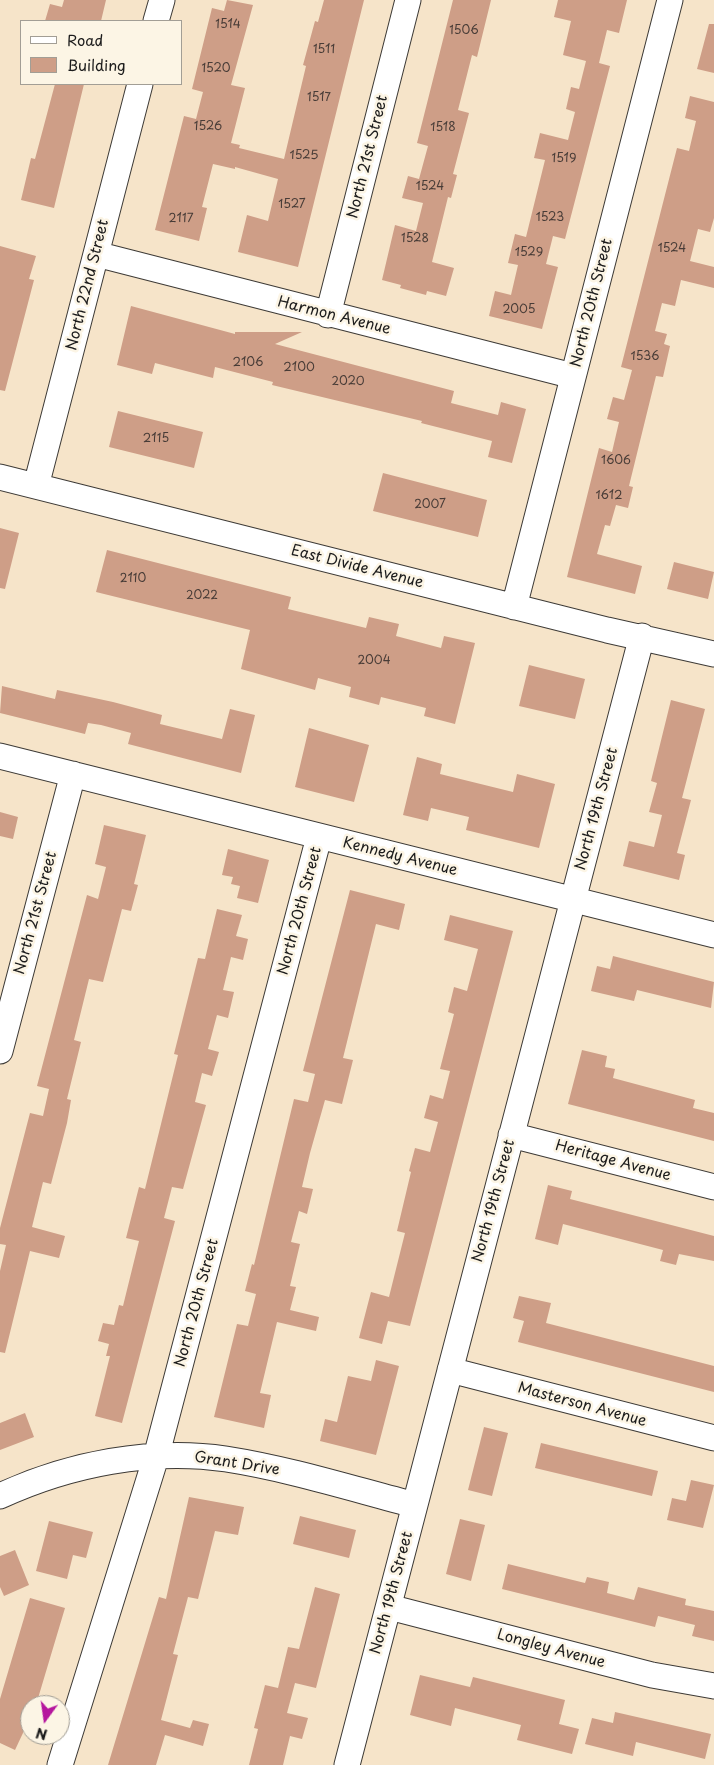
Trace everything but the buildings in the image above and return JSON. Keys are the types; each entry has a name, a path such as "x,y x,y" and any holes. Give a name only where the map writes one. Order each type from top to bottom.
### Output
{"street":[{"path":"156,20 162,0"},
{"name":"North 21st Street","path":"328,315 408,0"},
{"name":"North 20th Street","path":"514,607 670,0"},
{"name":"North 22nd Street","path":"36,486 140,85"},
{"name":"Harmon Avenue","path":"96,254 328,315 573,376"},
{"name":"East Divide Avenue","path":"0,477 514,607 714,654"},
{"name":"North 19th Street","path":"347,1765 642,636"},
{"name":"Kennedy Avenue","path":"0,756 714,935"},
{"name":"North 21st Street","path":"0,1051 73,774"},
{"name":"North 20th Street","path":"60,1765 156,1457 319,837"},
{"name":"Heritage Avenue","path":"511,1135 714,1187"},
{"name":"Masterson Avenue","path":"450,1370 714,1438"},
{"name":"Grant Drive","path":"0,1496 42,1478 79,1468 156,1457 196,1456 246,1463 415,1505"},
{"name":"Longley Avenue","path":"389,1607 652,1675 714,1686"}]}
